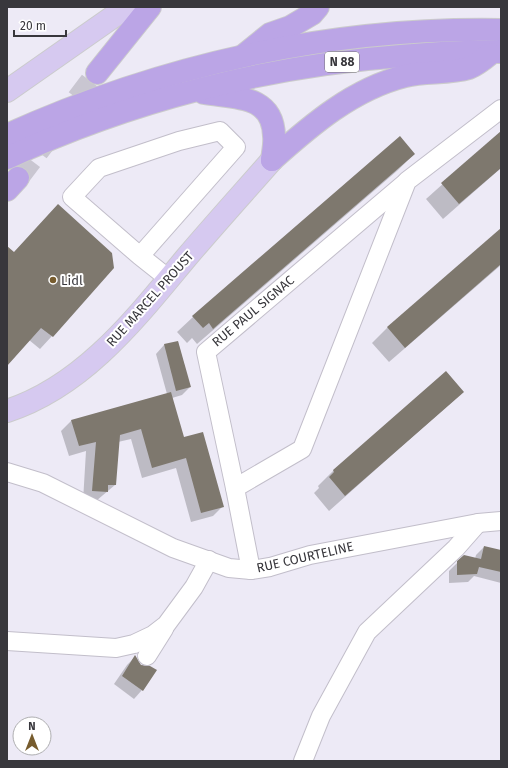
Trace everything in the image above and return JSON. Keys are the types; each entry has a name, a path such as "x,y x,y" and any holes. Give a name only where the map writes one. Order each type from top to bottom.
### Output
{"highway":[{"path":"97,73 150,7"},
{"path":"242,56 270,34 290,26 312,14 318,7"},
{"name":"N 88","path":"7,135 49,116 133,86 242,56 289,47 402,33 501,30"},
{"path":"272,160 313,124 346,102 374,88 405,76 470,68 497,52"},
{"name":"N 88","path":"7,158 58,135 193,91 290,69 365,59 428,54 497,52"},
{"path":"193,91 254,101 264,108 270,116 274,136 272,160"}],"main road":[{"path":"7,91 127,7"},
{"name":"RUE MARCEL PROUST","path":"7,412 44,396 78,373 99,355 128,326 272,160"}],"street":[{"name":"RUE PAUL SIGNAC","path":"251,570 206,352 407,181 501,109"},
{"path":"140,256 236,147 220,131 179,141 99,168 72,197 140,256 169,279"},
{"path":"235,488 302,449 407,181"},
{"name":"RUE COURTELINE","path":"8,473 43,483 173,548 229,568 251,570 270,567 310,555 478,523 501,521"},
{"path":"303,761 321,716 367,632 456,548 478,523"},
{"path":"147,656 166,625 194,587 209,560"},
{"path":"7,641 116,648 134,644 153,635 166,625"}],"building":[{"path":"501,131 501,168 459,204 441,183"},
{"path":"400,136 415,154 213,329 209,323 203,328 192,316"},
{"path":"58,204 112,253 114,268 53,337 41,328 7,366 7,246 14,252"},
{"path":"501,228 501,264 405,348 387,327"},
{"path":"178,341 191,387 176,391 164,344"},
{"path":"446,371 464,392 345,496 329,477 334,472 333,470"},
{"path":"171,392 184,437 203,432 224,507 201,513 186,458 152,468 141,429 120,435 116,485 108,485 108,492 92,491 96,442 79,446 71,420"},
{"path":"484,546 501,550 501,572 479,567 477,574 457,575 457,561 464,555 481,559"},
{"path":"135,655 141,665 150,666 157,670 143,691 122,676"}],"tunnel":[{"path":"18,178 97,73"}],"place":[{"name":"Lidl","path":"53,280"}]}
